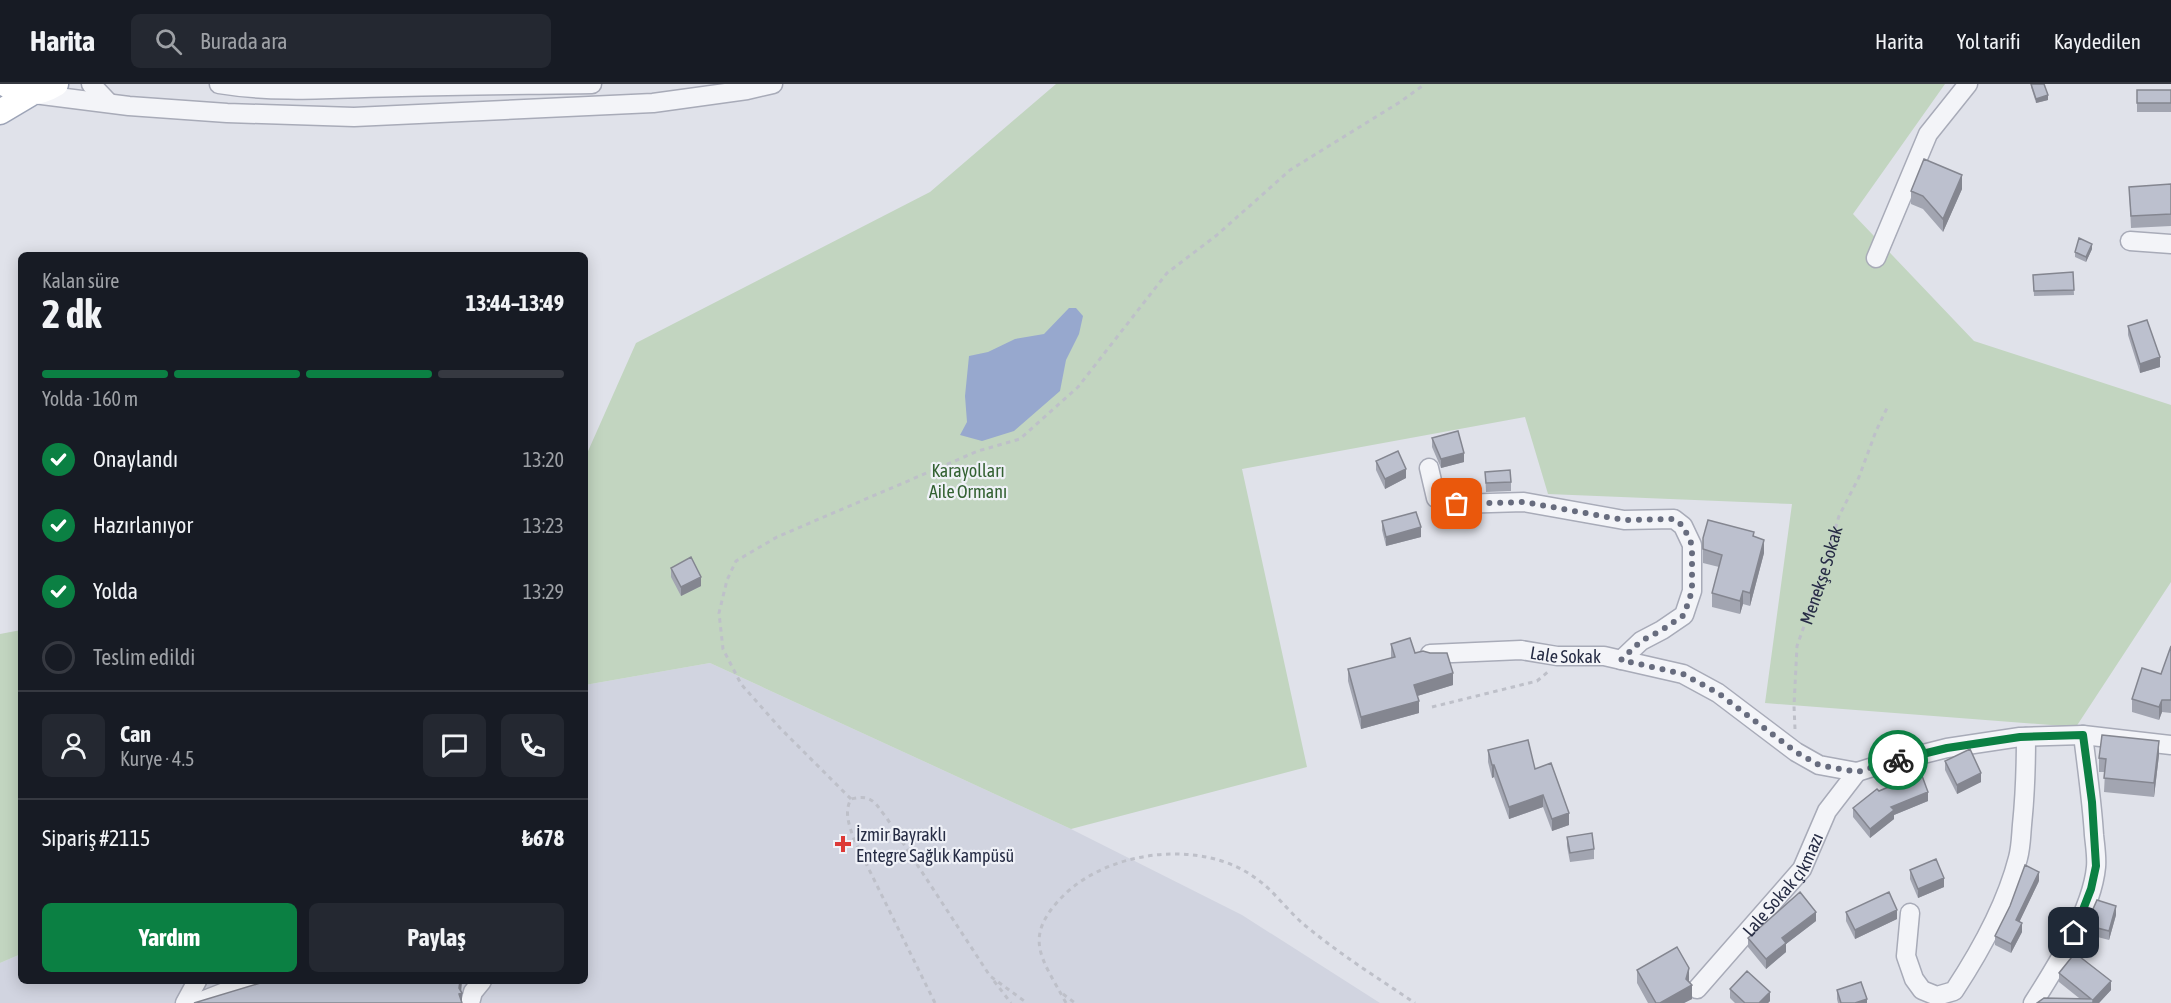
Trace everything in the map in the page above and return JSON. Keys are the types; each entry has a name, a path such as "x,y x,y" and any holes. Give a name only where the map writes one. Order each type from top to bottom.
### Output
{"main road":[{"path":"5,84 18,92 32,93 46,90 56,84"},
{"path":"0,112 32,93"}],"street":[{"path":"91,84 108,102"},
{"path":"219,84 326,91 399,87 592,84"},
{"path":"32,93 129,106 226,114 354,117 653,103 747,90 773,84"},
{"path":"1876,258 1928,134 1968,84"},
{"path":"2130,241 2171,244"},
{"path":"1429,468 1436,498 1457,504 1524,502 1624,520 1674,519 1683,526 1692,545 1692,591 1684,615 1641,641 1621,660"},
{"name":"Lale Sokak","path":"1430,654 1521,650 1557,656 1604,656 1683,674 1718,693 1796,752 1819,765 1857,772 1947,748 2026,737 2083,735 2171,745"},
{"path":"2033,1003 2074,933 2091,889 2096,866 2092,802 2083,735"},
{"path":"1910,913 1906,956 1914,979 1922,990 1937,996 1954,991 1991,928 2008,890 2019,855 2026,787 2026,737"},
{"name":"Lale Sokak çıkmazı","path":"1697,989 1802,869 1827,811 1857,772"},
{"path":"184,1003 195,984"},
{"path":"197,1003 245,984"},
{"path":"465,984 470,1003"},
{"path":"470,1003 473,992 480,984"}],"path":[{"path":"851,799 780,728 741,684 723,649 719,613 727,579 736,561 788,532 978,451 1020,439 1078,387 1167,273 1217,235 1290,170 1425,84"},
{"name":"Menekşe Sokak","path":"1796,752 1794,706 1797,646 1822,575 1839,516 1859,477 1887,408"},
{"path":"1432,707 1537,681 1548,672 1557,656"},
{"path":"935,1003 852,837 847,818 851,799 862,796 872,799 990,976 1011,1003"},
{"path":"1066,1003 1040,953 1039,934 1054,905 1072,888 1111,866 1130,859 1181,854 1210,858 1235,866 1255,877 1306,926 1415,1003"},
{"path":"990,976 1027,1003"},
{"path":"1061,993 1075,1003"}],"shaded area":[{"name":"İzmir Bayraklı Entegre Sağlık Kampüsü","path":"710,663 1071,829 1242,915 1380,1003 0,1003 0,963 18,955 18,984 588,984 588,684"}],"green space":[{"name":"Karayolları Aile Ormanı","path":"1056,84 1945,84 1853,214 1974,341 2171,405 2171,582 2076,727 1765,703 1792,504 1548,494 1525,417 1242,469 1307,767 1071,829 710,663 588,684 588,451 636,343 930,192"},
{"path":"18,631 18,955 0,963 0,634"}],"water":[{"path":"1069,308 1076,308 1083,316 1079,334 1066,360 1060,391 1014,431 982,441 960,435 967,422 965,396 969,356 988,352 1015,339 1044,334"}],"building":[{"path":"2031,84 2044,84 2048,95 2036,99"},
{"path":"2137,90 2171,90 2171,103 2137,103"},
{"path":"1924,159 1962,175 1943,219 1923,196 1911,191"},
{"path":"2171,184 2171,214 2131,216 2129,187"},
{"path":"2079,238 2092,244 2086,257 2075,252"},
{"path":"2073,272 2074,290 2034,291 2033,275"},
{"path":"2147,320 2160,357 2140,364 2128,326"},
{"path":"1458,431 1464,453 1441,459 1432,438"},
{"path":"1398,451 1406,469 1385,479 1376,461"},
{"path":"1510,470 1511,482 1486,483 1485,472"},
{"path":"1416,512 1421,527 1386,537 1382,521"},
{"path":"1708,520 1754,532 1753,536 1764,540 1750,593 1743,591 1740,601 1712,593 1722,555 1703,549 1703,538"},
{"path":"691,557 701,577 681,587 671,568"},
{"path":"1410,638 1415,653 1423,651 1447,653 1453,673 1414,685 1419,701 1361,717 1348,669 1395,657 1391,644"},
{"path":"2171,646 2171,700 2162,700 2159,707 2132,699 2142,668 2161,674"},
{"path":"2102,735 2159,741 2154,783 2104,778 2106,759 2099,758"},
{"path":"1528,740 1535,769 1551,763 1569,813 1552,819 1543,795 1509,807 1488,750"},
{"path":"1970,749 1981,773 1957,785 1945,761"},
{"path":"1921,773 1928,792 1891,807 1894,810 1870,829 1853,808 1877,789 1879,791"},
{"path":"1592,833 1594,849 1570,853 1567,837"},
{"path":"1936,859 1944,878 1918,889 1910,870"},
{"path":"2025,865 2039,872 2016,920 2022,923 2011,944 1995,936 2010,906"},
{"path":"1800,892 1816,912 1782,938 1786,943 1766,959 1748,938"},
{"path":"1889,892 1897,910 1855,930 1846,912"},
{"path":"2097,900 2116,906 2109,931 2086,925"},
{"path":"1677,947 1689,968 1686,979 1692,985 1656,1003 1637,970"},
{"path":"2075,953 2111,981 2093,1000 2093,1003 2037,1003 2044,998 2091,999 2059,973"},
{"path":"1747,971 1770,992 1759,1003 1745,1003 1730,989"},
{"path":"1861,982 1867,999 1855,1003 1841,1003 1837,990"},
{"path":"257,984 460,984 462,993 459,994 462,1003 194,1003"}],"way so far":[{"path":"1457,504 1524,502 1624,520 1674,519 1683,526 1692,545 1692,591 1684,615 1641,641 1621,660 1683,674 1718,693 1796,752 1819,765 1857,772 1898,760"}],"place":[{"name":"İzmir Bayraklı Entegre Sağlık Kampüsü","path":"843,844"}],"route":[{"path":"1898,760 1947,748 2020,737 2083,735 2092,802 2096,866 2091,889 2074,933"}]}
